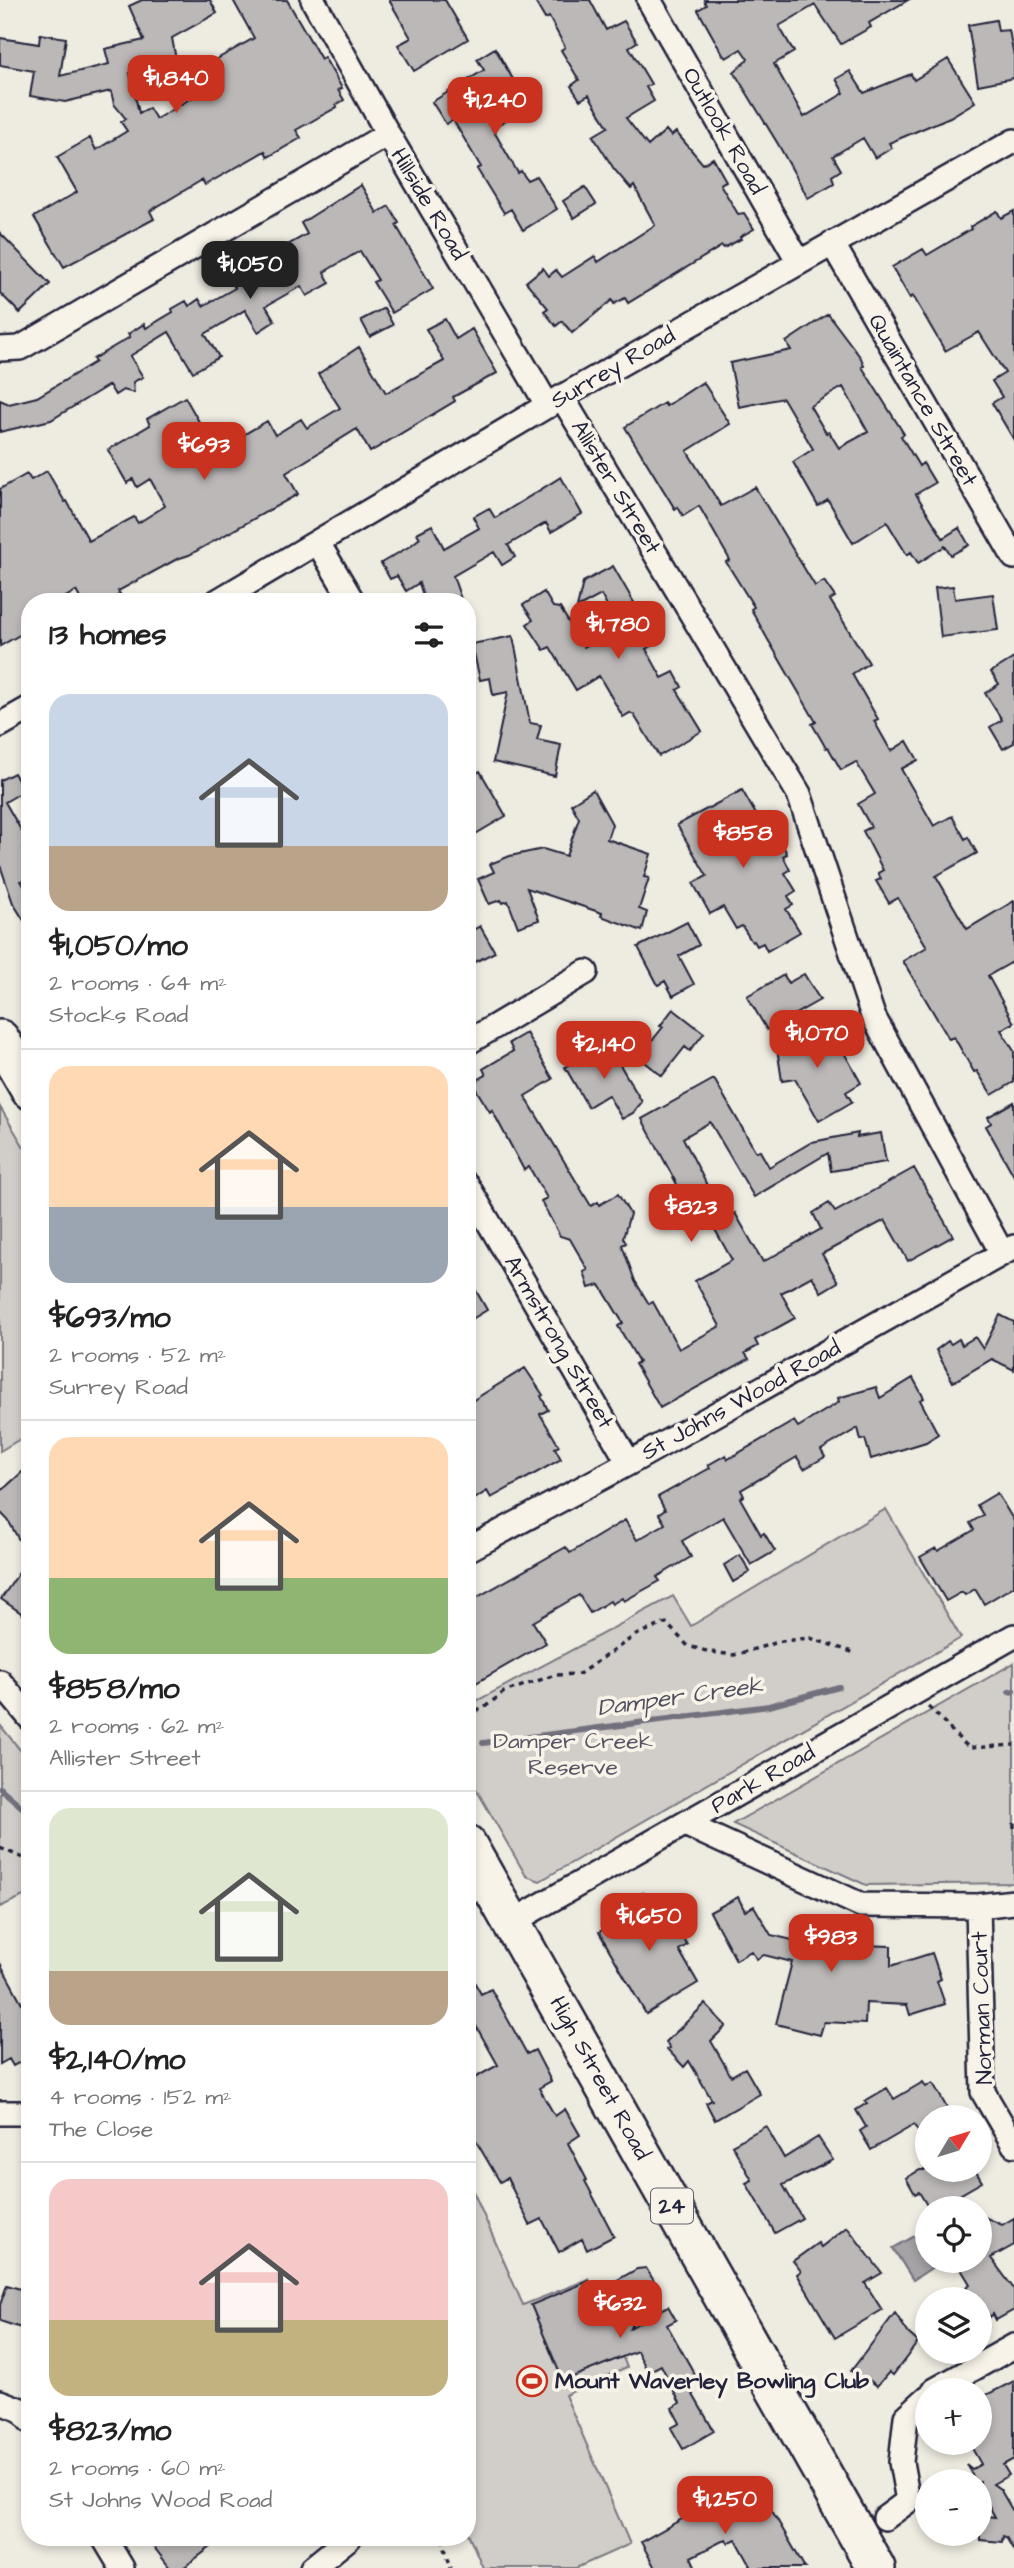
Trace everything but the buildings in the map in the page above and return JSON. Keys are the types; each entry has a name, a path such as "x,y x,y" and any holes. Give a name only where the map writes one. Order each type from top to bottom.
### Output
{"main road":[{"path":"0,1039 21,1075"},
{"name":"High Street Road","path":"478,1888 512,1922 876,2568"}],"street":[{"name":"Hillside Road","path":"313,0 387,134 555,401"},
{"name":"Outlook Road","path":"649,0 799,262"},
{"path":"0,349 20,348 387,134"},
{"name":"Surrey Road","path":"232,593 555,401 1014,141"},
{"name":"Quaintance Street","path":"832,243 1014,557"},
{"name":"Allister Street","path":"555,401 799,794 873,1016 1008,1250"},
{"path":"318,543 348,593"},
{"path":"0,725 21,713"},
{"path":"476,1038 586,972"},
{"name":"Armstrong Street","path":"476,1200 629,1463"},
{"name":"St Johns Wood Road","path":"476,1545 629,1463 1008,1250"},
{"name":"Park Road","path":"512,1922 1014,1636"},
{"path":"0,1682 21,1707"},
{"name":"Norman Court","path":"685,1824 861,1905 978,1906 1014,1902"},
{"name":"Norman Court","path":"978,1906 984,2092 1014,2145"},
{"path":"0,2113 21,2113"},
{"path":"956,2378 1014,2346"},
{"path":"0,2402 21,2410"},
{"path":"885,2518 908,2501 901,2462 906,2417 915,2409"},
{"path":"109,2546 122,2568"},
{"path":"312,2568 339,2546"}],"path":[{"path":"476,1712 504,1692 555,1675 579,1674 636,1635 666,1623 688,1646 710,1652 733,1655 782,1641 810,1639 855,1653"},
{"path":"911,1694 944,1720 957,1738 970,1748 1014,1745"},
{"path":"0,1848 21,1857"},
{"path":"444,2546 451,2568"}],"green space":[{"path":"0,1107 21,1142 21,1438 0,1451"},
{"name":"Damper Creek Reserve","path":"886,1509 961,1638 540,1881 526,1876 476,1789 476,1701 673,1596 691,1626"},
{"path":"1014,1663 1014,1883 866,1885 733,1824"},
{"path":"0,1725 21,1751 21,1897 0,1907"},
{"name":"Mount Waverley Bowling Club","path":"476,2198 523,2305 589,2279 627,2367 565,2395 630,2544 576,2568 483,2568 473,2546 476,2546"}],"shaded area":[{"path":"915,2236 915,2273 924,2273 913,2280 893,2248"}],"waterway":[{"name":"Damper Creek","path":"483,1743 769,1706 839,1687"},
{"name":"Damper Creek","path":"1009,1692 1014,1691"},
{"name":"Damper Creek","path":"0,1788 21,1806"}],"place":[{"name":"Mount Waverley Bowling Club","path":"532,2381"}]}
